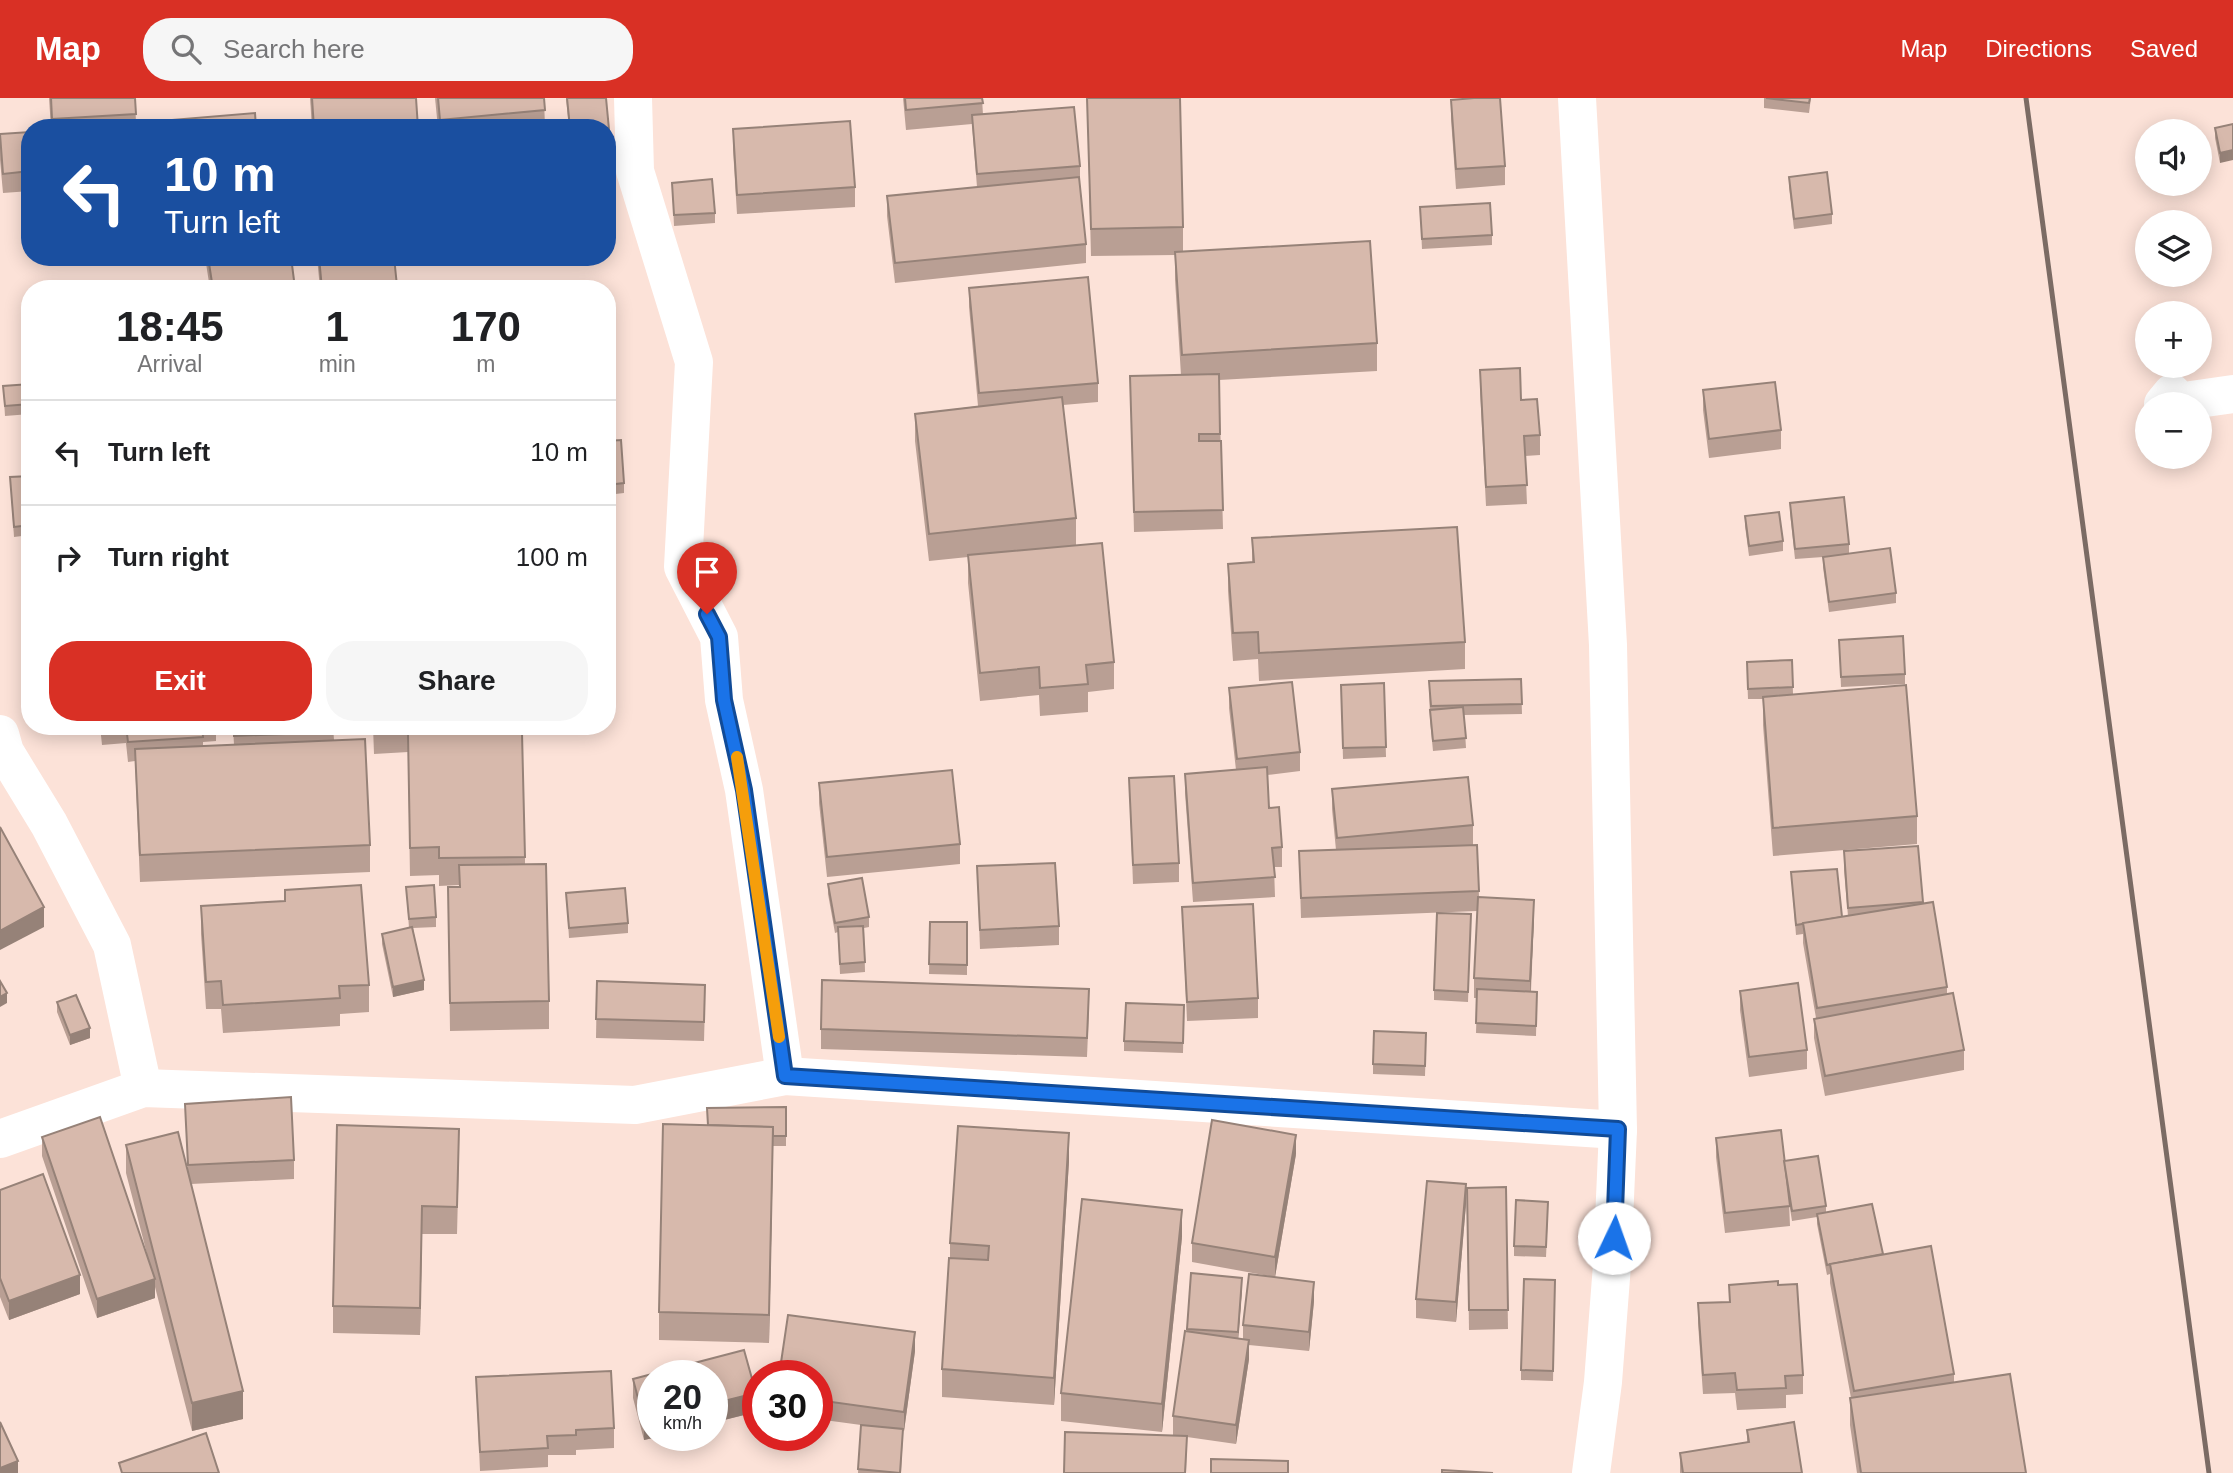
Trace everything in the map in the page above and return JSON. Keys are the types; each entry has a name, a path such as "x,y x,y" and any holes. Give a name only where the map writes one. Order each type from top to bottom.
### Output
{"street":[{"path":"633,98 635,171 694,362 683,567 719,637 724,700 744,790 785,1076"},
{"path":"1577,98 1608,645 1618,1129 1603,1382 1591,1473"},
{"path":"2212,397 2233,394"},
{"path":"0,734 5,752 49,824 112,945 143,1088"},
{"path":"0,1139 143,1088 635,1105 785,1076 1618,1129"}],"building":[{"path":"51,98 135,98 136,114 52,119"},
{"path":"312,98 416,98 417,119 313,119"},
{"path":"438,98 544,98 545,110 440,119"},
{"path":"567,98 606,98 608,119 569,119"},
{"path":"905,98 982,98 983,103 906,110"},
{"path":"1087,98 1180,98 1183,227 1091,229"},
{"path":"1500,98 1505,166 1456,169 1451,100"},
{"path":"1766,98 1810,98 1809,103"},
{"path":"1074,107 1080,166 977,174 972,115"},
{"path":"255,113 255,119 183,119"},
{"path":"850,121 855,187 737,195 733,129"},
{"path":"2233,124 2233,150 2220,153 2215,128"},
{"path":"21,133 21,172 3,174 0,134"},
{"path":"1827,172 1832,214 1794,219 1789,177"},
{"path":"1079,177 1086,244 895,263 887,196"},
{"path":"712,179 715,213 674,215 672,183"},
{"path":"1490,203 1492,235 1422,239 1420,207"},
{"path":"1370,241 1377,343 1182,355 1175,252"},
{"path":"209,266 292,266 294,280 212,280"},
{"path":"320,266 395,266 396,280 321,280"},
{"path":"1088,277 1098,383 979,393 969,288"},
{"path":"1520,368 1521,400 1537,399 1540,435 1524,436 1527,485 1486,487 1480,370"},
{"path":"1219,374 1220,434 1199,434 1199,441 1221,441 1223,510 1134,512 1130,376"},
{"path":"1775,382 1781,430 1709,439 1703,390"},
{"path":"21,385 21,405 5,406 3,386"},
{"path":"1062,397 1076,518 929,534 915,414"},
{"path":"616,440 621,440 624,483 616,484"},
{"path":"21,476 21,526 14,527 10,477"},
{"path":"1844,497 1849,544 1795,549 1790,503"},
{"path":"1779,512 1783,541 1749,546 1745,516"},
{"path":"1457,527 1465,642 1259,653 1258,632 1233,633 1228,564 1254,562 1252,538"},
{"path":"1102,543 1114,662 1086,665 1088,684 1040,688 1039,667 980,673 968,555"},
{"path":"1890,548 1896,593 1829,602 1823,557"},
{"path":"1903,636 1905,674 1841,677 1839,640"},
{"path":"1792,660 1793,687 1748,689 1747,662"},
{"path":"1521,679 1522,704 1431,706 1429,681"},
{"path":"1292,682 1300,752 1237,759 1229,688"},
{"path":"1384,683 1386,747 1343,748 1341,685"},
{"path":"1906,685 1917,816 1773,828 1763,697"},
{"path":"1463,707 1466,738 1433,741 1430,710"},
{"path":"127,735 203,737 128,742"},
{"path":"408,735 522,735 525,857 439,858 439,847 410,848"},
{"path":"365,739 370,845 140,855 135,749"},
{"path":"1267,767 1269,808 1279,807 1282,847 1272,848 1275,877 1193,883 1185,774"},
{"path":"952,770 960,844 827,857 819,783"},
{"path":"1174,776 1179,863 1133,865 1129,778"},
{"path":"1468,777 1473,825 1337,838 1332,789"},
{"path":"0,827 44,907 0,931"},
{"path":"1477,845 1479,891 1301,898 1299,851"},
{"path":"1918,846 1923,902 1848,908 1844,851"},
{"path":"1055,863 1059,926 980,930 977,866"},
{"path":"546,864 549,1001 450,1003 448,887 460,887 459,865"},
{"path":"1837,869 1842,917 1796,925 1791,872"},
{"path":"862,878 869,917 835,923 828,884"},
{"path":"361,885 369,985 339,986 340,998 223,1005 221,981 206,982 201,906 285,901 285,890"},
{"path":"434,885 436,917 409,919 406,887"},
{"path":"625,888 628,923 569,928 566,893"},
{"path":"1478,897 1534,900 1530,981 1474,978"},
{"path":"1933,902 1947,987 1817,1008 1803,923"},
{"path":"1253,904 1258,998 1187,1002 1182,907"},
{"path":"1437,913 1471,914 1468,992 1434,990"},
{"path":"930,922 967,922 967,965 929,964"},
{"path":"863,926 865,962 840,964 838,927"},
{"path":"412,927 424,980 393,987 382,934"},
{"path":"822,980 1089,989 1087,1038 821,1029"},
{"path":"0,981 7,993 0,997"},
{"path":"597,981 705,985 704,1022 596,1019"},
{"path":"1798,983 1807,1050 1749,1057 1740,991"},
{"path":"1477,989 1537,992 1536,1026 1476,1023"},
{"path":"1953,993 1964,1050 1825,1076 1814,1019"},
{"path":"76,995 90,1028 70,1035 57,1002"},
{"path":"1126,1003 1184,1005 1183,1043 1124,1041"},
{"path":"1374,1031 1426,1033 1425,1066 1373,1064"},
{"path":"291,1097 294,1160 188,1165 185,1104"},
{"path":"786,1107 786,1136 773,1136 773,1127 708,1125 707,1108"},
{"path":"100,1117 155,1279 97,1299 42,1137"},
{"path":"1212,1120 1296,1135 1275,1257 1192,1243"},
{"path":"663,1124 773,1127 769,1315 659,1312"},
{"path":"337,1125 459,1129 457,1207 422,1206 420,1308 333,1306"},
{"path":"958,1126 1069,1133 1054,1378 942,1369 949,1258 988,1260 989,1246 950,1243"},
{"path":"1781,1130 1790,1206 1725,1213 1716,1138"},
{"path":"178,1132 243,1391 192,1403 126,1145"},
{"path":"1818,1156 1826,1206 1792,1211 1784,1161"},
{"path":"43,1174 80,1275 9,1301 0,1278 0,1190"},
{"path":"1427,1181 1466,1184 1456,1302 1416,1299"},
{"path":"1506,1187 1508,1310 1469,1310 1467,1188"},
{"path":"1082,1199 1182,1210 1162,1404 1061,1393"},
{"path":"1516,1200 1548,1202 1546,1247 1514,1246"},
{"path":"1872,1204 1883,1254 1827,1265 1817,1214"},
{"path":"1931,1246 1954,1374 1854,1391 1830,1264"},
{"path":"1191,1273 1242,1278 1238,1332 1187,1329"},
{"path":"1249,1274 1314,1282 1309,1332 1243,1325"},
{"path":"1524,1279 1555,1280 1553,1371 1521,1370"},
{"path":"1778,1281 1778,1285 1797,1284 1803,1375 1785,1376 1786,1388 1737,1390 1735,1373 1703,1375 1698,1303 1730,1302 1729,1285"},
{"path":"788,1315 915,1332 904,1412 833,1402 833,1360 781,1360"},
{"path":"1185,1331 1249,1340 1236,1425 1173,1416"},
{"path":"744,1350 747,1360 742,1360 742,1396 728,1400 728,1360 706,1360"},
{"path":"611,1371 614,1428 576,1430 576,1435 547,1436 548,1448 480,1452 476,1377"},
{"path":"2010,1374 2026,1473 1861,1473 1850,1398"},
{"path":"637,1378 637,1394 633,1379"},
{"path":"0,1422 18,1461 0,1468"},
{"path":"1794,1422 1802,1473 1683,1473 1680,1453 1749,1442 1747,1430"},
{"path":"861,1425 903,1429 900,1473 858,1469"},
{"path":"1065,1432 1187,1436 1185,1473 1064,1473"},
{"path":"206,1433 219,1473 122,1473 119,1463"},
{"path":"1211,1459 1288,1461 1288,1473 1211,1473"},
{"path":"1442,1470 1493,1473 1442,1473"}],"railway":[{"path":"2026,98 2209,1473"}],"slow traffic":[{"path":"737,757 779,1037"}],"route":[{"path":"707,614 719,637 724,700 744,790 785,1076 1618,1129 1614,1238"}]}
